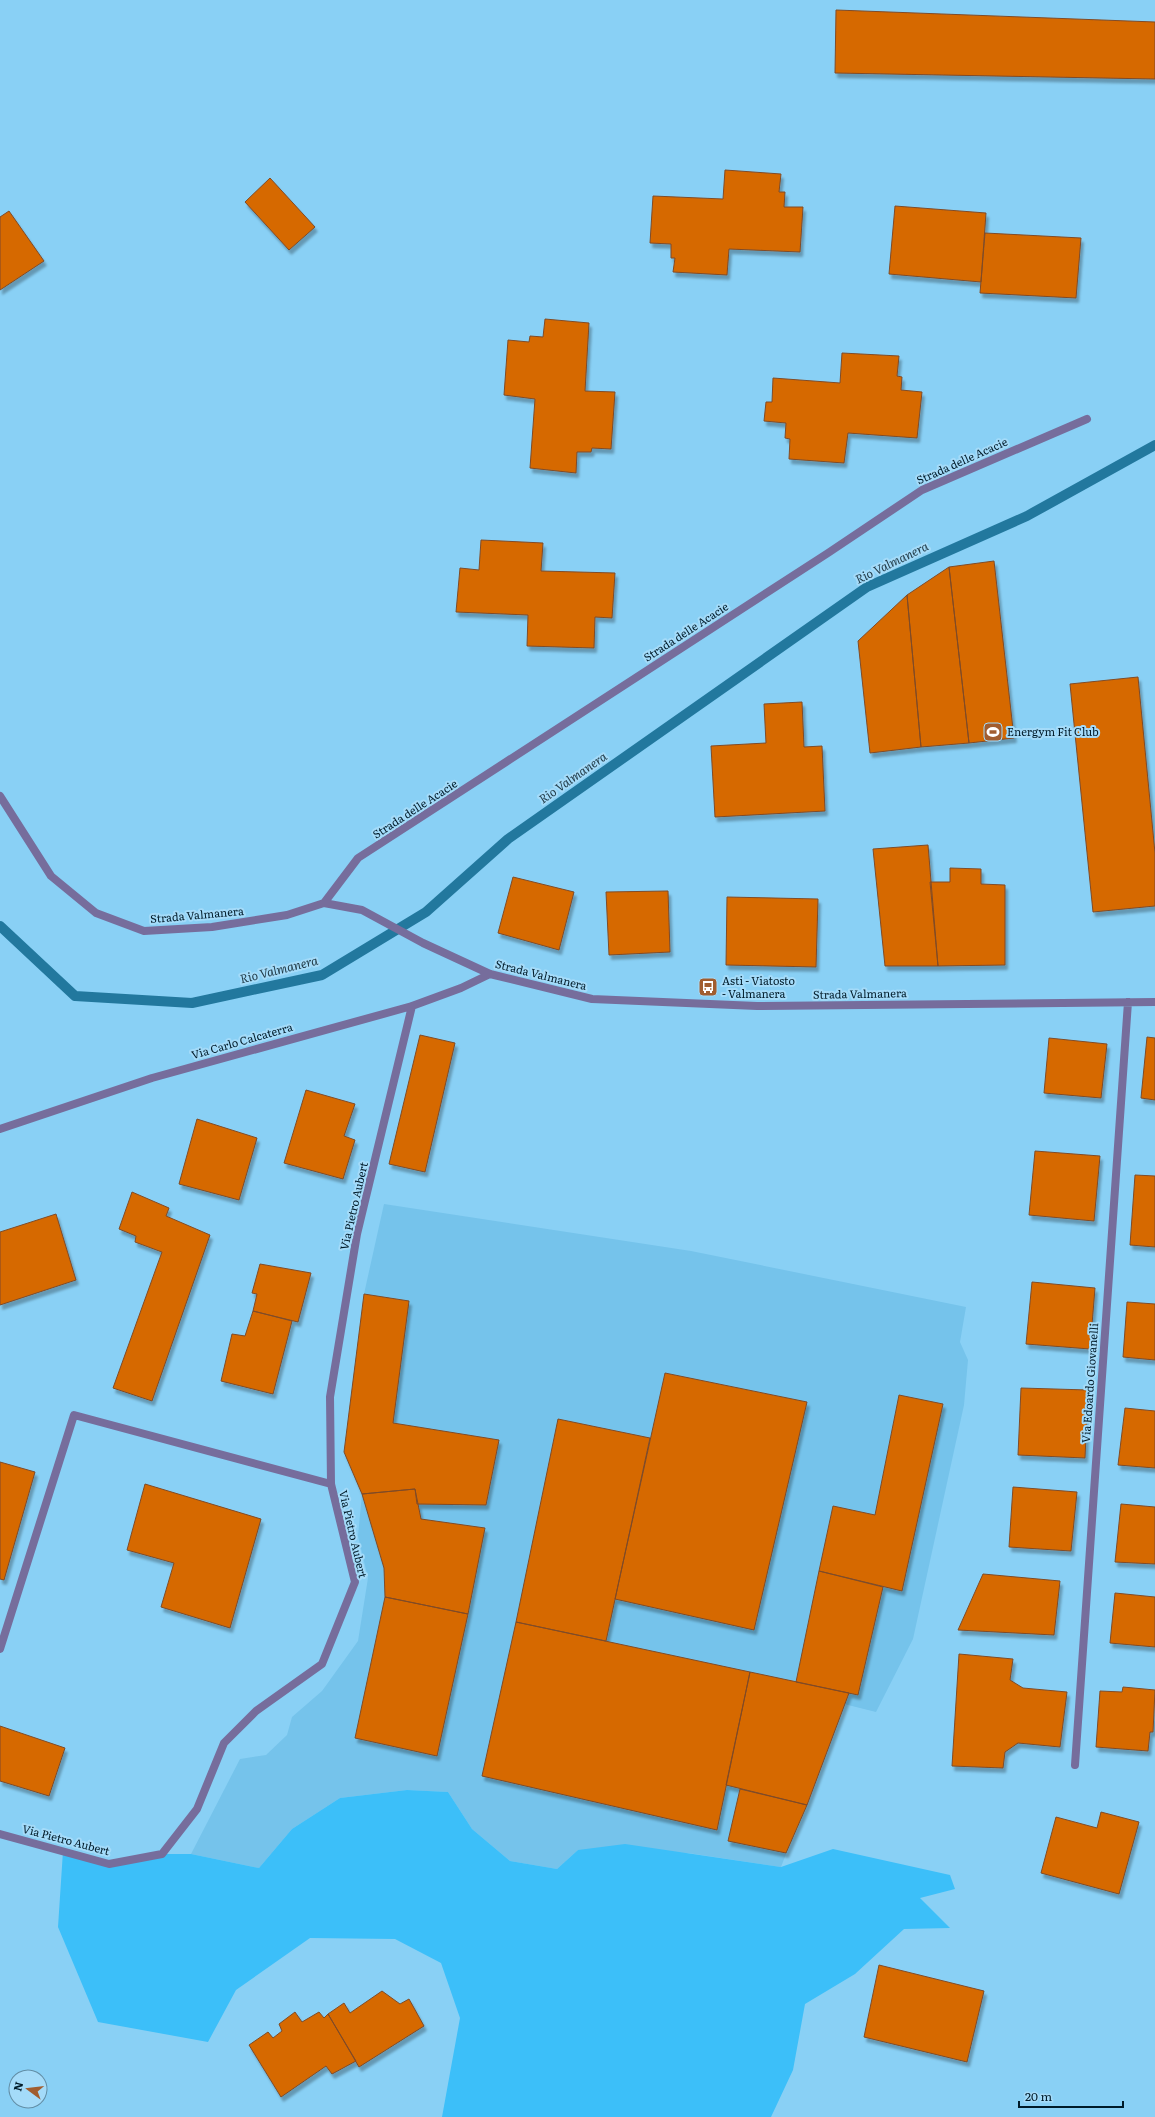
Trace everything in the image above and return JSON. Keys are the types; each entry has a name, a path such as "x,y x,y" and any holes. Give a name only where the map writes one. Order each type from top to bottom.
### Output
{"street":[{"name":"Strada delle Acacie","path":"324,903 358,858 828,553 922,490 1087,419"},
{"name":"Strada Valmanera","path":"0,796 51,876 96,913 144,931 212,927 287,915 324,903 362,910 423,943 490,974 592,999 757,1006 1155,1002"},
{"name":"Via Carlo Calcaterra","path":"0,1130 152,1078 412,1006 461,988 490,974"},
{"name":"Via Edoardo Giovanelli","path":"1075,1766 1128,1002"},
{"name":"Via Pietro Aubert","path":"0,1834 109,1864 162,1854 197,1808 224,1743 256,1711 322,1664 355,1582 331,1484 330,1397 357,1234 412,1006"},
{"name":"Via Pietro Aubert","path":"0,1649 74,1415 331,1484"}],"shaded area":[{"path":"384,1204 691,1251 966,1307 960,1342 968,1360 964,1405 913,1639 876,1712 844,1704 781,1867 688,1853 578,1850 557,1869 510,1861 472,1829 448,1792 407,1790 340,1798 292,1829 259,1868 191,1854 240,1759 266,1755 287,1735 292,1717 322,1691 358,1641 368,1578 358,1536 362,1494 364,1294"},
{"path":"407,1790 448,1792 472,1829 510,1861 557,1869 578,1850 625,1844 781,1867 833,1849 950,1875 955,1889 920,1898 950,1928 904,1929 855,1974 805,2004 793,2070 771,2117 442,2117 460,2018 441,1963 395,1939 310,1938 236,1990 208,2042 98,2022 58,1927 63,1851 109,1864 162,1854 191,1854 259,1868 292,1829 340,1798"}],"building":[{"path":"836,10 1155,22 1155,79 835,73"},
{"path":"725,170 781,174 779,192 785,192 784,207 803,207 800,252 729,249 727,275 673,272 675,258 671,258 671,244 650,243 653,196 723,199"},
{"path":"270,178 315,227 289,250 245,202"},
{"path":"895,206 986,213 981,282 889,274"},
{"path":"9,211 44,261 0,290 0,217"},
{"path":"985,233 1081,238 1076,298 980,293"},
{"path":"545,319 589,323 585,391 615,392 611,449 592,448 591,452 577,452 576,473 530,468 535,399 504,395 508,340 529,342 530,336 543,337"},
{"path":"842,353 899,356 897,376 902,377 901,390 922,392 917,438 848,433 844,463 789,459 790,439 785,438 786,423 764,421 766,402 772,402 773,378 840,383"},
{"path":"481,540 543,543 541,571 615,573 612,618 595,617 594,648 527,646 528,615 456,612 460,568 479,570"},
{"path":"994,561 1014,738 969,743 949,567"},
{"path":"949,567 969,743 921,747 907,595"},
{"path":"907,595 921,747 870,753 858,641"},
{"path":"1138,677 1155,853 1155,906 1093,912 1070,684"},
{"path":"802,702 804,747 822,746 825,811 715,817 711,746 766,743 764,704"},
{"path":"928,845 938,966 885,966 873,849"},
{"path":"950,868 981,869 981,884 1005,885 1005,965 938,966 930,882 950,882"},
{"path":"513,877 574,892 559,950 498,933"},
{"path":"668,891 670,952 609,955 606,892"},
{"path":"727,897 818,899 816,967 726,965"},
{"path":"420,1035 455,1043 425,1172 389,1164"},
{"path":"1147,1037 1155,1038 1155,1100 1141,1098"},
{"path":"1049,1038 1107,1044 1101,1098 1044,1093"},
{"path":"306,1090 355,1104 344,1136 355,1140 343,1179 284,1163"},
{"path":"197,1119 257,1138 239,1200 179,1184"},
{"path":"1035,1151 1100,1156 1094,1221 1029,1215"},
{"path":"1135,1175 1155,1176 1155,1247 1130,1245"},
{"path":"132,1192 169,1208 166,1216 210,1235 152,1401 113,1388 162,1252 135,1242 136,1236 119,1229"},
{"path":"56,1214 76,1280 0,1305 0,1232"},
{"path":"260,1264 311,1273 298,1322 253,1311 257,1294 252,1293"},
{"path":"1032,1282 1095,1288 1090,1349 1026,1344"},
{"path":"364,1294 409,1301 393,1423 499,1440 486,1505 417,1504 415,1489 362,1494 344,1452"},
{"path":"1127,1302 1155,1304 1155,1360 1123,1357"},
{"path":"253,1311 292,1321 273,1394 221,1381 232,1334 245,1336"},
{"path":"665,1373 807,1402 754,1630 615,1599"},
{"path":"1021,1388 1088,1390 1085,1458 1018,1455"},
{"path":"899,1395 943,1404 902,1591 819,1571 833,1506 875,1515"},
{"path":"1125,1408 1155,1411 1155,1468 1118,1465"},
{"path":"558,1419 650,1438 606,1641 516,1622"},
{"path":"0,1462 35,1472 4,1580 0,1579"},
{"path":"145,1484 261,1519 230,1628 161,1607 174,1563 127,1550"},
{"path":"1013,1487 1077,1492 1071,1551 1009,1547"},
{"path":"415,1489 421,1519 485,1528 468,1614 385,1597 384,1568 362,1494"},
{"path":"1121,1504 1155,1507 1155,1564 1115,1562"},
{"path":"819,1571 883,1587 858,1695 796,1682"},
{"path":"983,1574 1060,1581 1054,1635 958,1630"},
{"path":"1115,1593 1155,1597 1155,1647 1110,1643"},
{"path":"385,1597 468,1614 437,1756 355,1738"},
{"path":"516,1622 750,1672 717,1830 482,1776"},
{"path":"959,1654 1013,1659 1010,1680 1023,1688 1067,1692 1060,1747 1018,1743 1005,1752 1003,1768 952,1766"},
{"path":"750,1672 849,1693 807,1805 726,1785"},
{"path":"1123,1687 1155,1690 1153,1732 1150,1732 1148,1751 1096,1747 1100,1691 1122,1692"},
{"path":"0,1726 65,1748 49,1796 0,1781"},
{"path":"740,1789 807,1805 786,1853 728,1841"},
{"path":"1101,1812 1139,1822 1119,1894 1041,1873 1056,1817 1097,1828"},
{"path":"879,1965 984,1991 967,2062 864,2037"},
{"path":"382,1991 400,2004 409,1999 424,2026 359,2067 328,2014 344,2003 350,2013"},
{"path":"295,2012 302,2022 319,2012 324,2018 328,2014 356,2061 332,2074 326,2066 281,2097 249,2045 268,2032 273,2038 282,2031 279,2024"}],"waterway":[{"name":"Rio Valmanera","path":"0,926 75,996 192,1003 322,975 426,912 508,839 867,587 1027,516 1155,445"}],"place":[{"name":"Energym Fit Club","path":"993,732"},
{"name":"Asti - Viatosto - Valmanera","path":"708,987"}]}
